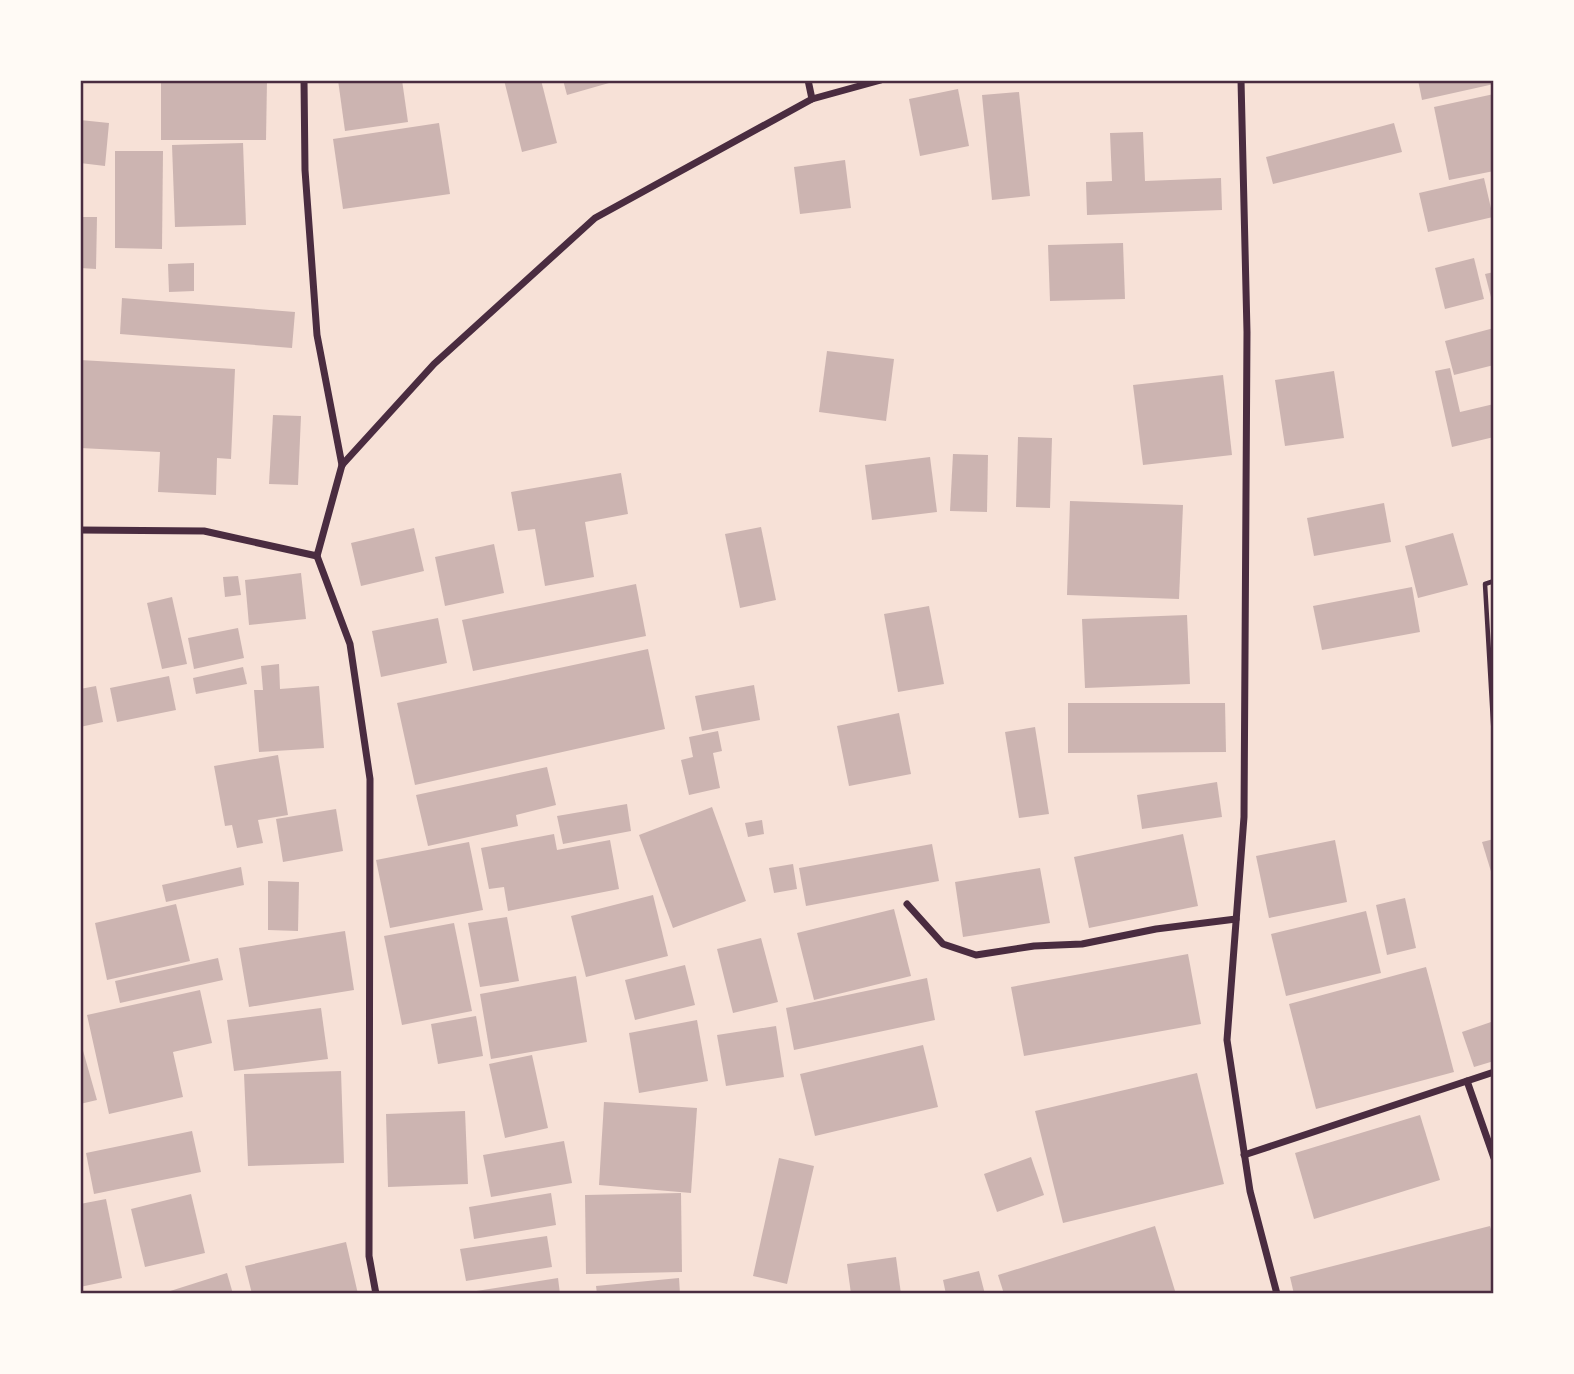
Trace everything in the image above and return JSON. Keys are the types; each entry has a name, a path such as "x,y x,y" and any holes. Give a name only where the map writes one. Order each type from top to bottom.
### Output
{"street":[{"path":"303,80 304,170 317,335 342,465 317,556 350,644 370,779 369,1256 376,1293"},
{"path":"808,80 812,99"},
{"path":"342,465 434,364 595,218 812,99 881,80"},
{"path":"1241,80 1247,332 1244,817 1227,1040 1244,1155 1277,1293"},
{"path":"80,530 204,531 317,556"},
{"path":"907,904 943,944 976,955 1034,946 1082,944 1156,929 1236,919"},
{"path":"1244,1155 1493,1072"},
{"path":"1466,1081 1493,1158"}],"path":[{"path":"1493,581 1485,584 1493,739"}],"building":[{"path":"161,80 267,80 266,140 161,140"},
{"path":"338,80 402,80 408,122 345,131"},
{"path":"504,80 541,80 557,143 522,152"},
{"path":"563,80 616,80 616,81 567,95"},
{"path":"1418,80 1493,80 1494,84 1422,100"},
{"path":"958,89 969,146 920,156 909,99"},
{"path":"1019,92 1030,196 992,200 982,95"},
{"path":"1494,94 1494,171 1449,180 1434,107"},
{"path":"80,120 109,123 105,166 80,163"},
{"path":"439,123 450,194 343,209 333,139"},
{"path":"1394,123 1402,152 1273,184 1266,157"},
{"path":"1143,132 1145,181 1221,178 1222,210 1087,215 1086,182 1112,181 1110,133"},
{"path":"243,143 246,225 175,227 172,145"},
{"path":"115,151 163,151 162,249 115,248"},
{"path":"845,160 851,208 800,214 794,167"},
{"path":"1484,178 1493,217 1428,232 1419,193"},
{"path":"80,217 97,217 96,269 80,268"},
{"path":"1123,243 1125,299 1050,301 1048,245"},
{"path":"1474,258 1484,299 1445,309 1435,268"},
{"path":"194,263 194,291 169,292 168,264"},
{"path":"1494,272 1494,305 1493,305 1485,274"},
{"path":"122,298 295,312 292,348 120,334"},
{"path":"1494,328 1494,365 1454,375 1445,341"},
{"path":"827,351 894,359 886,421 819,412"},
{"path":"80,360 235,369 231,459 217,458 216,495 158,492 160,452 80,448"},
{"path":"1450,368 1460,412 1494,404 1494,437 1452,447 1435,371"},
{"path":"1334,371 1344,438 1285,446 1275,380"},
{"path":"1223,375 1232,455 1143,465 1133,385"},
{"path":"273,415 301,416 298,485 269,484"},
{"path":"1018,437 1052,438 1050,508 1016,507"},
{"path":"953,454 988,455 987,512 950,511"},
{"path":"930,457 937,512 872,520 865,465"},
{"path":"621,473 628,514 585,522 594,577 545,586 535,529 518,531 511,492"},
{"path":"1070,501 1183,505 1179,599 1067,595"},
{"path":"1384,503 1391,542 1314,556 1307,518"},
{"path":"761,527 776,600 740,608 725,534"},
{"path":"414,528 424,571 361,586 351,543"},
{"path":"1453,533 1468,585 1418,598 1405,546"},
{"path":"494,544 504,593 445,606 435,557"},
{"path":"301,573 306,619 249,625 245,580"},
{"path":"238,576 241,595 225,597 223,577"},
{"path":"636,584 646,636 473,671 462,620"},
{"path":"1412,587 1420,632 1322,650 1313,606"},
{"path":"172,597 187,664 162,669 147,603"},
{"path":"929,606 944,684 898,692 884,614"},
{"path":"1187,615 1190,684 1085,688 1082,619"},
{"path":"438,618 447,663 381,677 372,631"},
{"path":"238,628 244,658 194,669 188,638"},
{"path":"648,649 665,729 415,785 397,703"},
{"path":"279,664 280,689 319,686 324,748 259,752 254,690 263,690 261,666"},
{"path":"243,667 247,684 196,694 193,678"},
{"path":"169,676 176,710 117,722 110,688"},
{"path":"754,685 760,720 702,731 695,696"},
{"path":"96,686 103,722 80,727 80,689"},
{"path":"1068,703 1225,703 1226,752 1068,753"},
{"path":"899,713 911,774 849,786 837,726"},
{"path":"1035,727 1049,814 1019,818 1005,732"},
{"path":"718,731 722,751 713,753 720,788 689,795 681,760 693,757 689,737"},
{"path":"278,755 288,815 258,820 263,843 237,848 232,825 225,826 214,766"},
{"path":"547,767 556,805 516,815 518,826 428,846 416,795"},
{"path":"1217,782 1222,817 1142,829 1137,795"},
{"path":"627,804 631,831 563,844 557,816"},
{"path":"712,807 746,901 673,928 639,835"},
{"path":"336,809 343,851 283,862 276,819"},
{"path":"762,820 764,834 748,837 745,823"},
{"path":"554,834 557,850 610,840 619,889 508,911 504,887 489,889 481,848"},
{"path":"1183,834 1198,906 1089,928 1074,857"},
{"path":"1494,839 1494,878 1493,878 1482,842"},
{"path":"1335,840 1347,902 1269,918 1256,856"},
{"path":"469,842 483,910 390,928 376,860"},
{"path":"932,844 939,881 806,906 799,868"},
{"path":"793,864 797,889 774,893 769,868"},
{"path":"241,867 244,885 166,902 162,885"},
{"path":"1040,868 1050,923 963,937 955,882"},
{"path":"268,881 299,882 298,931 268,930"},
{"path":"653,895 668,956 586,977 571,916"},
{"path":"1405,898 1416,948 1387,955 1376,905"},
{"path":"176,904 190,961 107,980 95,923"},
{"path":"894,909 911,976 814,1000 797,933"},
{"path":"1366,911 1381,973 1286,996 1271,934"},
{"path":"507,917 519,981 480,987 468,923"},
{"path":"454,923 472,1011 402,1025 384,936"},
{"path":"345,931 354,990 249,1007 239,948"},
{"path":"761,938 778,1002 733,1013 717,949"},
{"path":"1188,954 1201,1024 1024,1056 1011,987"},
{"path":"218,958 223,980 120,1003 115,981"},
{"path":"685,965 695,1005 635,1020 625,980"},
{"path":"1426,967 1454,1072 1316,1109 1289,1004"},
{"path":"576,976 587,1042 491,1059 480,994"},
{"path":"927,978 935,1020 794,1050 786,1008"},
{"path":"200,990 212,1043 173,1052 183,1097 109,1114 87,1015"},
{"path":"321,1008 328,1059 234,1071 227,1020"},
{"path":"476,1016 483,1056 438,1064 431,1024"},
{"path":"697,1020 708,1081 639,1093 629,1033"},
{"path":"1494,1021 1494,1061 1474,1067 1462,1032"},
{"path":"776,1026 784,1077 726,1086 717,1035"},
{"path":"80,1040 97,1100 80,1104"},
{"path":"923,1045 938,1107 815,1136 800,1074"},
{"path":"532,1055 548,1128 505,1138 489,1064"},
{"path":"341,1071 344,1163 248,1166 244,1074"},
{"path":"1197,1073 1224,1184 1063,1223 1035,1111"},
{"path":"604,1102 697,1108 691,1193 599,1185"},
{"path":"465,1111 468,1184 388,1187 386,1114"},
{"path":"1420,1115 1440,1180 1314,1219 1295,1153"},
{"path":"192,1131 201,1172 94,1194 86,1153"},
{"path":"564,1141 572,1183 491,1197 483,1155"},
{"path":"1031,1157 1044,1195 997,1212 984,1174"},
{"path":"779,1158 814,1166 787,1284 753,1276"},
{"path":"551,1193 556,1225 474,1239 469,1207"},
{"path":"681,1193 682,1272 586,1274 585,1195"},
{"path":"191,1194 205,1253 145,1267 131,1209"},
{"path":"106,1199 122,1278 80,1287 80,1204"},
{"path":"1155,1226 1176,1294 1004,1294 998,1275"},
{"path":"1490,1226 1494,1239 1494,1294 1294,1294 1290,1277"},
{"path":"547,1236 552,1267 466,1281 460,1249"},
{"path":"346,1242 358,1294 252,1294 245,1266"},
{"path":"896,1257 901,1294 851,1294 847,1264"},
{"path":"979,1271 985,1294 946,1294 943,1280"},
{"path":"227,1273 233,1294 164,1294 164,1293"},
{"path":"558,1278 560,1294 470,1294 470,1292"},
{"path":"679,1278 680,1294 597,1294 596,1286"}]}
